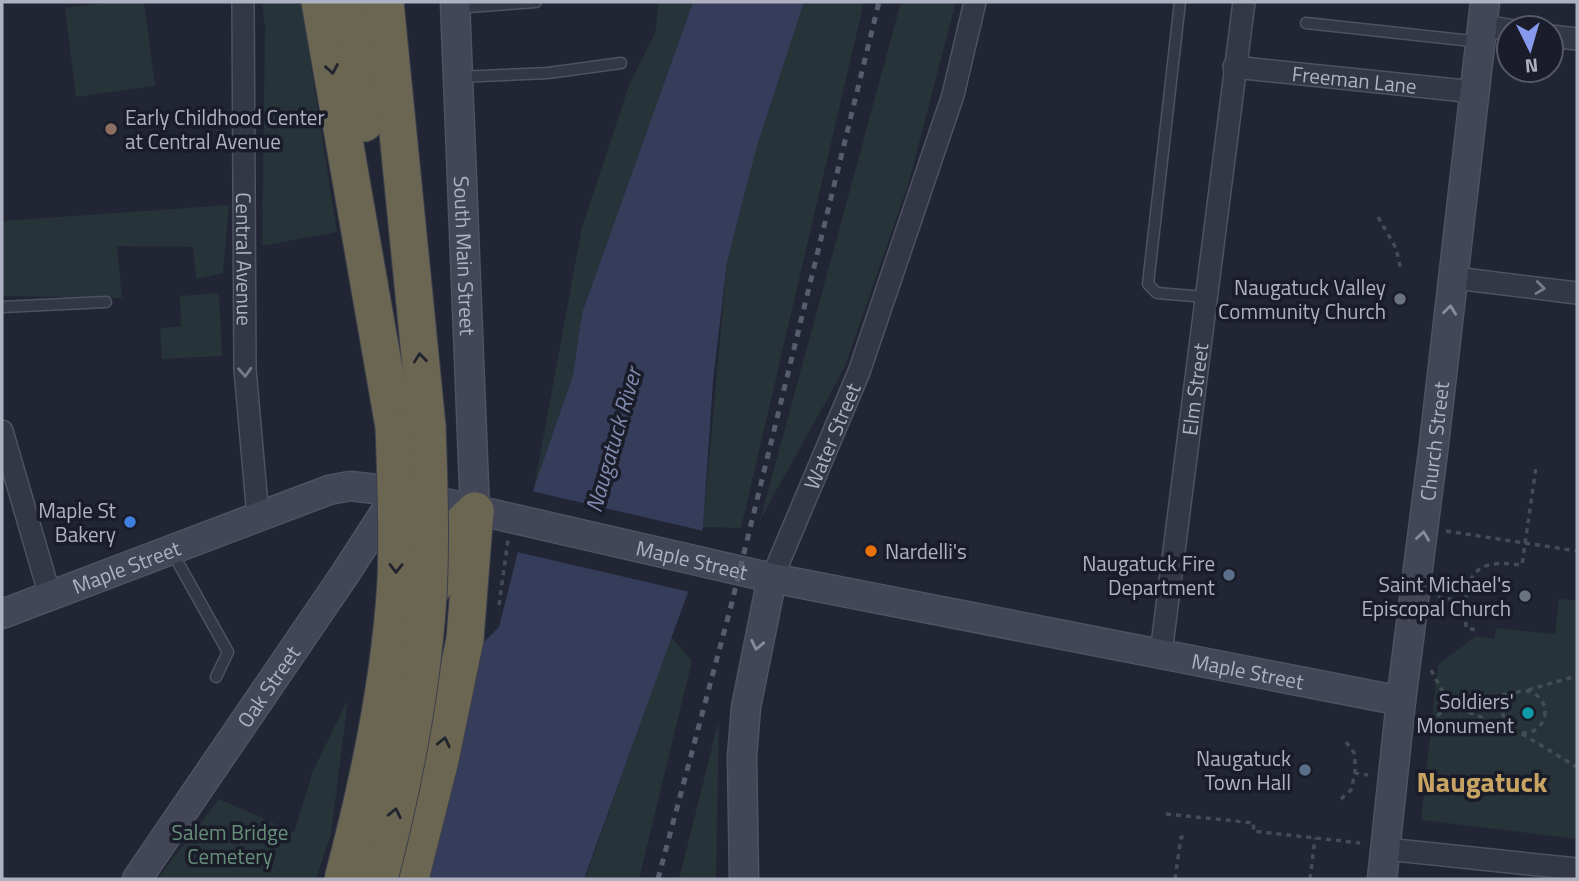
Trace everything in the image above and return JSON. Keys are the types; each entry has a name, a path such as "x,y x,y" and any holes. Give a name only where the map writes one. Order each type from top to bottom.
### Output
{"highway":[{"path":"320,2 430,518 428,597 408,754 379,879"},
{"path":"343,879 374,750 388,660 410,426 377,2"},
{"path":"410,879 440,760 465,639 475,511"},
{"path":"334,879 380,774 399,719 444,546 458,525 475,511"}],"street":[{"name":"Central Avenue","path":"243,2 245,369 258,517"},
{"name":"Water Street","path":"744,879 742,757 746,707 772,578 859,372 953,95 975,2"},
{"name":"Elm Street","path":"1161,653 1244,2"},
{"name":"South Main Street","path":"455,5 475,511"},
{"name":"Church Street","path":"1382,879 1373,846 1401,701 1455,278 1475,92 1490,25"},
{"name":"Freeman Lane","path":"1234,67 1475,92"},
{"path":"1455,278 1577,293"},
{"path":"2,430 50,596"},
{"name":"Maple Street","path":"2,614 258,517 350,486 393,491 772,578 1401,701"},
{"name":"Oak Street","path":"137,879 345,574 385,512 393,491"},
{"path":"1373,846 1577,869"}],"lane":[{"path":"455,5 536,2"},
{"path":"1180,2 1148,284 1157,293 1205,297"},
{"path":"1306,23 1490,25"},
{"path":"458,77 548,73 621,63"},
{"path":"2,307 106,302"},
{"path":"171,550 228,652 216,677"}],"path":[{"path":"1378,217 1396,248 1401,271"},
{"path":"1477,630 1466,628 1465,602 1468,585 1477,571 1492,562 1522,565 1536,467"},
{"path":"1444,530 1577,551"},
{"path":"497,614 507,565 507,545"},
{"path":"1436,597 1465,602"},
{"path":"1428,664 1450,705 1521,733 1577,767"},
{"path":"1419,732 1450,705 1526,691 1577,677"},
{"path":"1521,733 1534,731 1545,714 1543,701 1526,691"},
{"path":"1511,729 1504,718 1504,705 1518,692"},
{"path":"1341,799 1351,790 1355,773 1355,754 1346,742"},
{"path":"1355,773 1368,775"},
{"path":"1166,814 1254,823 1253,831 1373,846"},
{"path":"1175,879 1181,836 1187,837"},
{"path":"1310,879 1315,838"}],"green space":[{"path":"111,2 144,2 155,86 76,97 65,8"},
{"path":"262,2 301,2 337,232 262,246 265,27"},
{"path":"658,2 693,2 582,313 573,375 534,488 582,227 629,85 656,31"},
{"path":"804,2 864,2 741,528 703,527 727,262 757,146"},
{"path":"901,2 956,2 908,185 844,369 760,520"},
{"path":"229,205 223,273 196,279 193,247 117,246 122,298 2,296 2,221"},
{"path":"219,293 222,356 162,359 160,328 181,326 180,296"},
{"path":"1559,598 1577,601 1577,839 1421,820 1438,665 1476,636 1494,639 1496,628 1555,634"},
{"path":"671,637 692,661 639,879 585,879"},
{"name":"Salem Bridge Cemetery","path":"348,699 331,834 316,879 157,879 219,799 294,832 313,771"},
{"path":"719,719 716,879 679,879"}],"water":[{"name":"Naugatuck River","path":"693,2 804,2 757,146 727,262 713,381 703,527 688,592 584,879 399,879 479,647 499,627 534,488 573,375 582,313"}],"pier":[{"path":"531,491 704,531 690,592 517,552"}],"railway":[{"path":"658,879 731,606 879,2"}],"place":[{"name":"Early Childhood Center at Central Avenue","path":"111,129"},
{"name":"Naugatuck Valley Community Church","path":"1400,299"},
{"name":"Maple St Bakery","path":"130,522"},
{"name":"Nardelli's","path":"871,551"},
{"name":"Naugatuck Fire Department","path":"1229,575"},
{"name":"Saint Michael's Episcopal Church","path":"1525,596"},
{"name":"Soldiers' Monument","path":"1528,713"},
{"name":"Naugatuck Town Hall","path":"1305,770"}],"district":[{"name":"Naugatuck","path":"1482,781"}]}
